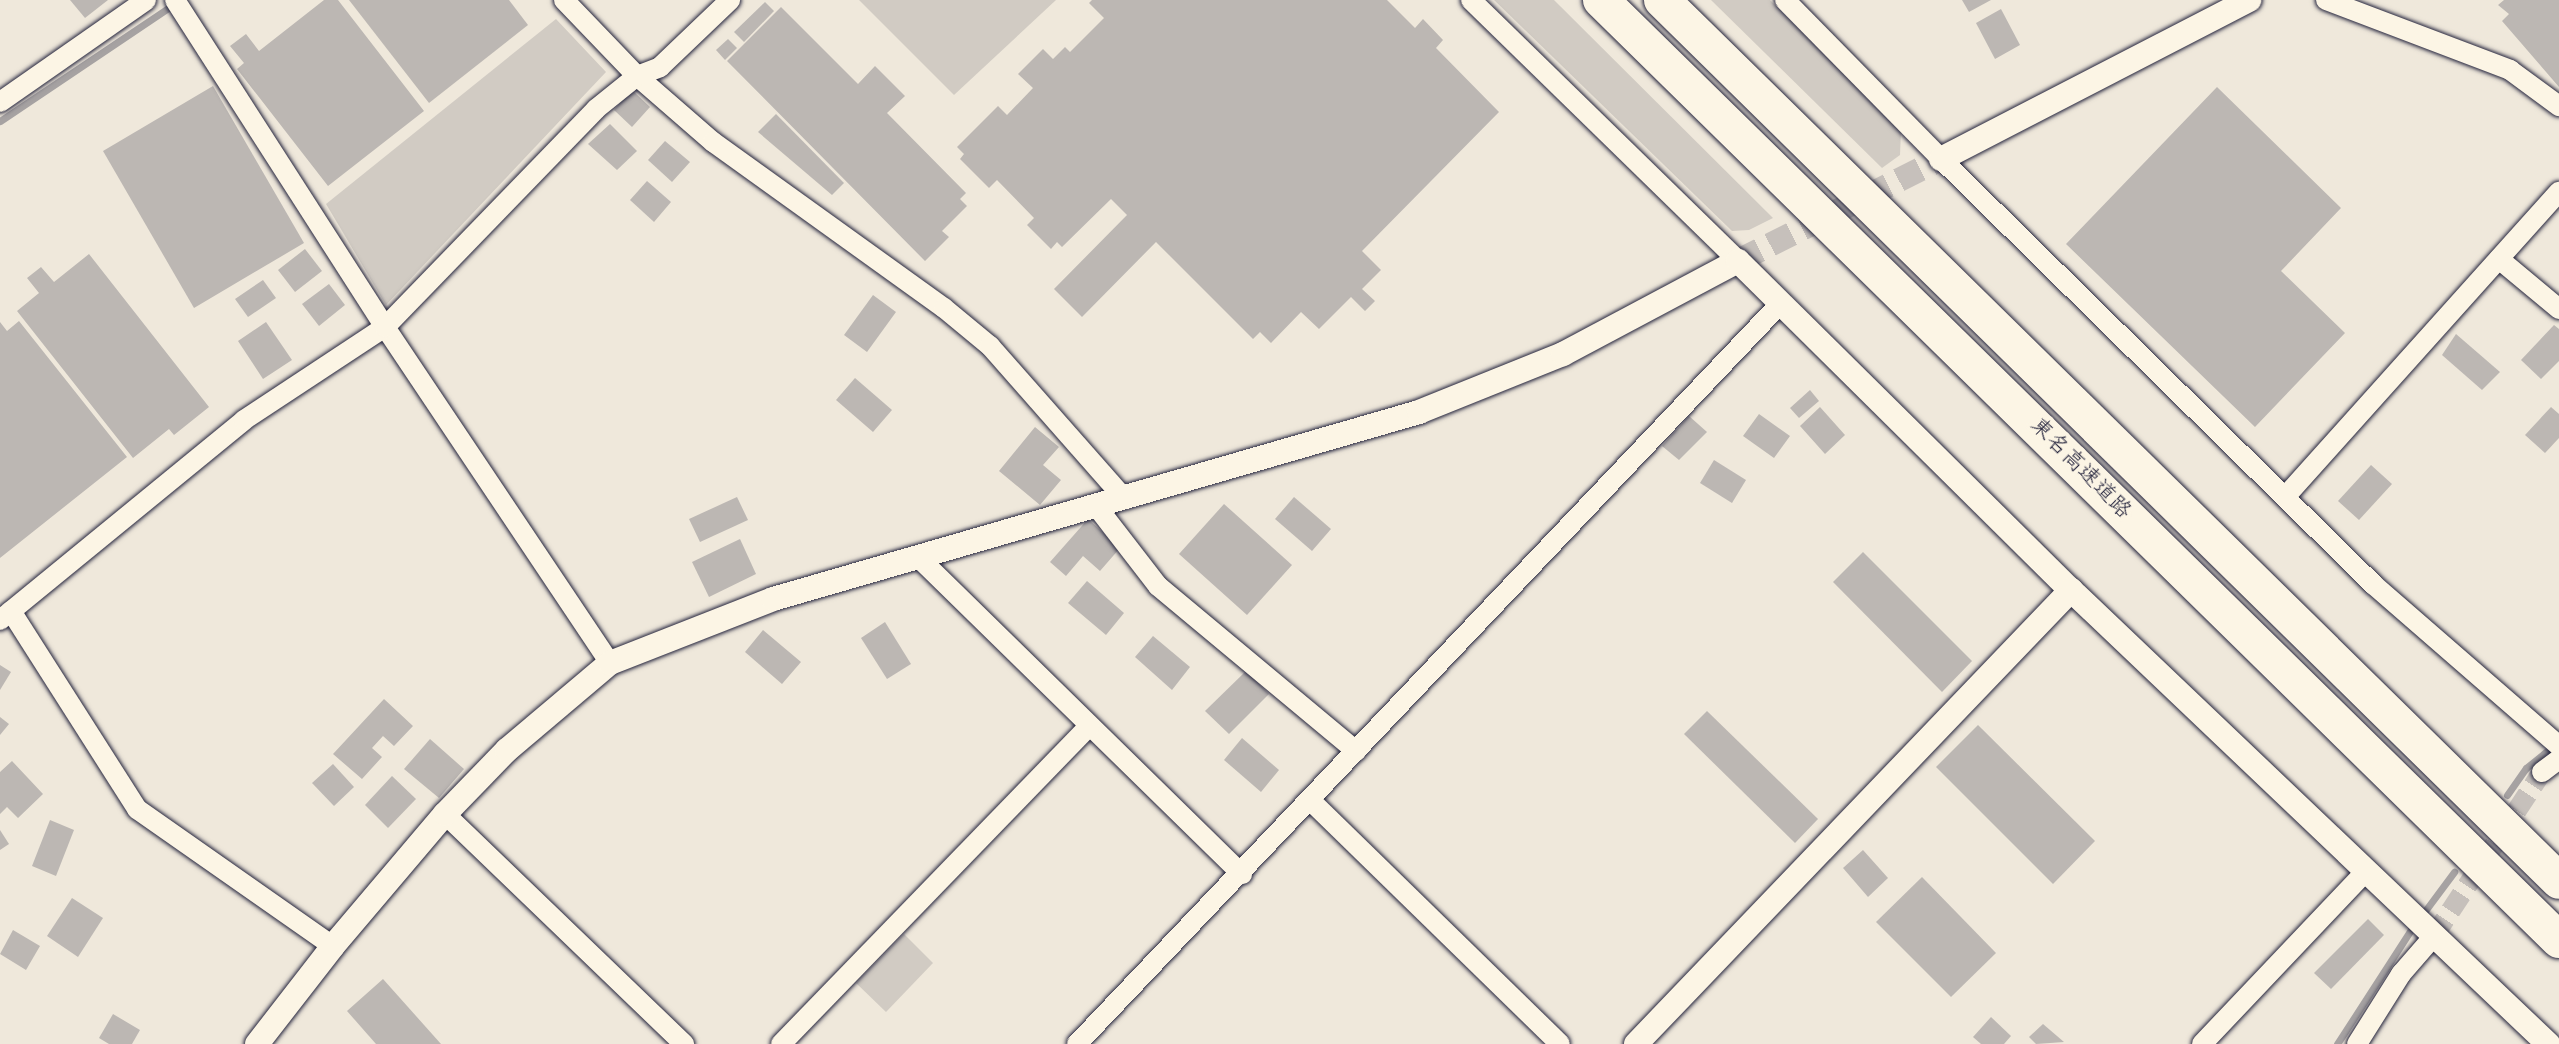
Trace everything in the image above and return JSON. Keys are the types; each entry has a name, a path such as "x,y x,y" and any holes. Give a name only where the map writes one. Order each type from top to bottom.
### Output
{"highway":[{"name":"東名高速道路","path":"1601,0 2559,940"},
{"name":"東名高速道路","path":"1662,0 2559,881"},
{"path":"2236,562 2559,846"}],"street":[{"path":"0,102 146,0"},
{"path":"564,0 637,76 713,142 944,308 990,346 1125,499"},
{"path":"333,946 137,809 5,616 244,420 385,327 596,109 637,76 660,67 730,0"},
{"path":"1471,0 2071,590 2548,1044"},
{"path":"1785,0 1941,159 2374,585 2551,739"},
{"path":"2326,0 2510,70 2559,106"},
{"path":"1941,159 2238,2"},
{"path":"180,8 385,327 610,663"},
{"path":"2285,497 2559,192"},
{"path":"2499,259 2559,309"},
{"path":"257,1044 333,946 445,814 507,750 610,663 773,599 1419,412 1563,354 1738,261"},
{"path":"1077,1044 1242,874 1780,304"},
{"path":"1097,507 1158,586 1356,751"},
{"path":"917,556 1242,874"},
{"path":"1636,1044 2071,590"},
{"path":"781,1044 1089,726"},
{"path":"2542,772 2559,759"},
{"path":"1310,800 1560,1044"},
{"path":"445,814 684,1044"},
{"path":"2202,1044 2367,870"},
{"path":"2357,1044 2401,974 2432,934"}],"shaded area":[{"path":"859,0 1056,0 954,95"},
{"path":"1494,0 1554,0 1773,218 1749,230 1732,231"},
{"path":"1711,0 1770,0 1901,130 1900,155 1882,168"},
{"path":"556,19 606,72 386,305 326,204"},
{"path":"904,934 933,963 886,1012 856,983"}],"building":[{"path":"70,0 108,0 85,18"},
{"path":"324,0 338,0 424,111 328,186 237,69 244,63 230,46 246,34 259,51"},
{"path":"349,0 509,0 528,25 429,103"},
{"path":"1092,0 1387,0 1415,28 1423,19 1443,40 1436,48 1499,112 1362,251 1381,270 1362,289 1375,301 1365,311 1351,297 1319,329 1301,312 1271,343 1260,332 1253,339 1156,242 1082,317 1054,289 1127,215 1111,199 1062,247 1057,242 1051,249 1027,225 1034,218 997,180 989,188 960,159 964,154 957,147 998,106 1007,115 1033,88 1018,74 1043,49 1053,59 1065,47 1070,52 1104,18 1089,3"},
{"path":"1962,0 1991,0 1969,12"},
{"path":"2504,0 2559,0 2559,87 2502,21 2509,14 2498,5"},
{"path":"765,2 774,11 744,42 734,32"},
{"path":"781,7 858,84 875,66 905,96 887,113 966,193 960,199 967,206 942,231 949,237 925,261 727,61"},
{"path":"2001,9 2020,45 1995,59 1976,23"},
{"path":"728,39 737,48 725,60 716,50"},
{"path":"213,86 304,243 194,308 103,151"},
{"path":"2217,87 2341,208 2281,271 2345,333 2255,427 2066,244"},
{"path":"632,90 650,107 632,127 614,110"},
{"path":"776,114 844,183 832,195 758,132"},
{"path":"610,124 637,151 617,170 588,144"},
{"path":"665,141 690,162 672,182 648,160"},
{"path":"647,181 671,202 654,222 630,200"},
{"path":"305,249 322,271 295,292 278,270"},
{"path":"89,254 209,407 174,435 169,429 133,458 17,311 39,293 27,278 41,267 54,282"},
{"path":"263,280 276,298 248,317 235,299"},
{"path":"329,284 345,305 319,326 302,304"},
{"path":"873,295 896,312 867,352 844,335"},
{"path":"19,321 127,457 0,558 0,322 7,331"},
{"path":"266,322 292,360 263,379 238,341"},
{"path":"2554,325 2559,329 2559,361 2541,379 2521,360"},
{"path":"2456,334 2500,372 2482,390 2442,355"},
{"path":"855,378 892,410 873,432 836,400"},
{"path":"1810,390 1819,401 1799,418 1790,408"},
{"path":"1820,407 1845,435 1825,454 1800,426"},
{"path":"2551,407 2559,414 2559,438 2545,453 2525,435"},
{"path":"1759,414 1790,436 1774,458 1743,436"},
{"path":"1689,416 1707,432 1679,460 1662,446"},
{"path":"1035,427 1059,447 1043,465 1061,480 1040,505 999,471"},
{"path":"1714,460 1746,480 1732,503 1700,483"},
{"path":"2371,465 2392,484 2359,520 2338,501"},
{"path":"737,497 748,520 700,542 689,519"},
{"path":"1294,497 1331,529 1312,551 1275,519"},
{"path":"1224,504 1292,565 1247,615 1179,554"},
{"path":"1088,519 1120,548 1100,571 1083,556 1066,576 1050,562"},
{"path":"740,539 756,574 709,597 692,562"},
{"path":"1863,552 1972,661 1942,692 1833,582"},
{"path":"1087,581 1124,613 1106,635 1068,603"},
{"path":"885,622 911,664 887,679 861,638"},
{"path":"763,630 801,662 782,684 745,652"},
{"path":"1153,636 1190,667 1172,690 1135,657"},
{"path":"0,665 11,672 0,690"},
{"path":"1246,671 1269,694 1229,734 1205,711"},
{"path":"384,699 413,726 394,746 383,736 372,748 382,757 362,779 333,754"},
{"path":"1707,711 1818,819 1795,843 1684,734"},
{"path":"0,717 9,724 0,735"},
{"path":"1978,725 2095,841 2053,884 1936,767"},
{"path":"1242,738 1279,770 1261,792 1224,760"},
{"path":"430,739 464,769 439,798 404,769"},
{"path":"12,761 43,794 18,818 7,807 0,814 0,772"},
{"path":"333,764 354,787 334,806 312,783"},
{"path":"392,776 416,799 388,828 365,805"},
{"path":"50,820 74,830 56,876 32,866"},
{"path":"0,830 9,844 0,850"},
{"path":"1863,850 1888,878 1868,897 1843,868"},
{"path":"1922,877 1996,953 1951,997 1876,922"},
{"path":"72,898 103,918 78,957 47,936"},
{"path":"2368,919 2384,935 2331,989 2314,973"},
{"path":"13,930 40,946 26,970 0,954"},
{"path":"383,979 441,1044 376,1044 347,1011"},
{"path":"113,1014 140,1030 132,1044 109,1044 99,1038"},
{"path":"1991,1017 2011,1036 2004,1044 1981,1044 1973,1037"},
{"path":"2043,1024 2064,1042 2036,1044 2029,1037"}],"waterway":[{"path":"0,121 174,4"},
{"path":"2507,795 2526,768 2554,745"},
{"path":"2422,915 2454,872"},
{"path":"2337,1044 2414,925"}],"tunnel":[{"path":"1738,261 1941,159"},
{"path":"2434,936 2542,772"}]}
